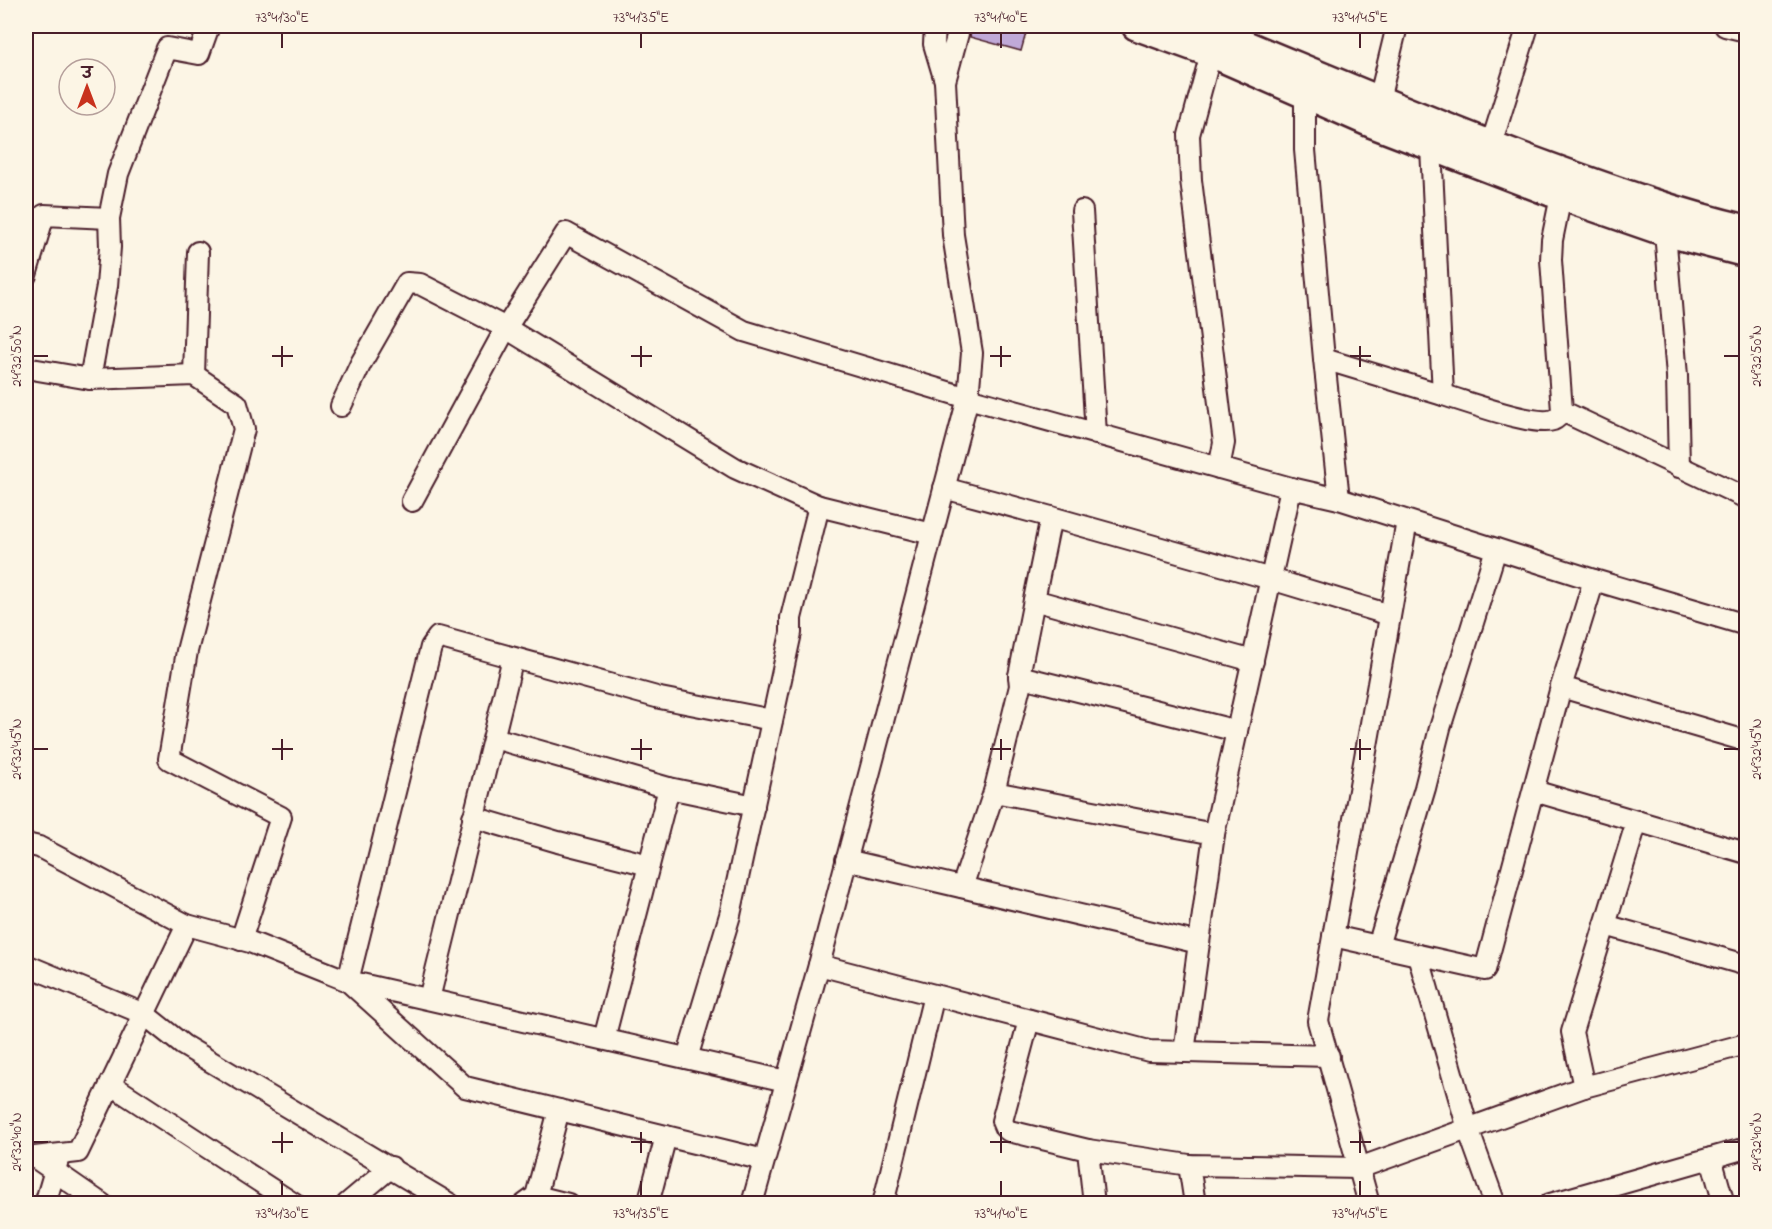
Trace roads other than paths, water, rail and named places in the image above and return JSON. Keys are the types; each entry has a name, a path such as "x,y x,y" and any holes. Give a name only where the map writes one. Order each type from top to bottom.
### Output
{"street":[{"path":"90,379 107,286 110,247 109,218 118,174 167,48 199,54 209,26"},
{"path":"752,1203 819,965 968,398 972,353 953,235 945,81 936,52 935,26"},
{"path":"945,81 960,26"},
{"path":"1136,26 1210,53 1431,147 1488,156 1746,229"},
{"path":"1200,26 1379,100 1561,196 1665,232 1746,253"},
{"path":"1379,100 1397,26"},
{"path":"1488,156 1528,26"},
{"path":"1725,26 1746,31"},
{"path":"1210,53 1189,135 1191,180 1224,443 1219,468"},
{"path":"1305,94 1305,150 1339,500"},
{"path":"1431,147 1443,395"},
{"path":"1324,359 1533,421 1552,421 1560,416 1562,411 1551,240 1561,196"},
{"path":"1082,211 1096,434"},
{"path":"26,275 44,216 109,218"},
{"path":"1665,232 1677,376 1678,467"},
{"path":"412,501 507,328 566,233 744,331 968,398 1339,500 1746,625"},
{"path":"194,375 198,252"},
{"path":"341,406 361,363 407,282 420,284 507,328 735,468 819,506 932,534"},
{"path":"26,369 90,379 194,375 237,404 244,429 187,651 169,759 281,817 241,940"},
{"path":"1562,411 1746,498"},
{"path":"944,488 1271,579 1390,615"},
{"path":"1184,1052 1214,834 1292,488"},
{"path":"687,1058 730,915 791,633 791,618 819,506"},
{"path":"962,887 994,792 1020,686 1018,676 1051,517"},
{"path":"1369,1203 1318,1020 1407,521"},
{"path":"1378,946 1425,788 1440,728 1496,549"},
{"path":"1333,936 1485,970 1561,687 1594,580"},
{"path":"1034,600 1253,661"},
{"path":"348,981 431,647 438,637 660,698 772,720"},
{"path":"429,999 513,658"},
{"path":"1018,676 1237,731"},
{"path":"1561,687 1746,741"},
{"path":"494,738 669,788 754,806"},
{"path":"604,1039 669,788"},
{"path":"1534,791 1746,853"},
{"path":"994,792 1214,834"},
{"path":"473,817 649,865"},
{"path":"1584,1087 1572,1032 1637,821"},
{"path":"26,844 39,847 187,926 241,940 348,981 786,1081"},
{"path":"846,860 1199,943"},
{"path":"45,1203 58,1163 78,1152 187,926"},
{"path":"1605,926 1746,965"},
{"path":"1418,955 1468,1129 1495,1203"},
{"path":"819,965 1149,1051 1329,1056"},
{"path":"29,973 144,1014 183,1045 450,1203"},
{"path":"348,981 465,1087 764,1160"},
{"path":"883,1203 934,995"},
{"path":"1029,1020 1002,1121 1005,1128 1009,1131 1088,1150 1188,1165 1359,1168 1584,1087 1746,1044"},
{"path":"110,1084 294,1203"},
{"path":"559,1110 532,1201 568,1203"},
{"path":"648,1203 666,1136"},
{"path":"1550,1203 1746,1148"},
{"path":"1088,1150 1094,1203"},
{"path":"29,1158 58,1163 102,1203"},
{"path":"1711,1158 1724,1203"},
{"path":"1188,1165 1195,1203"},
{"path":"347,1203 391,1167"}]}
